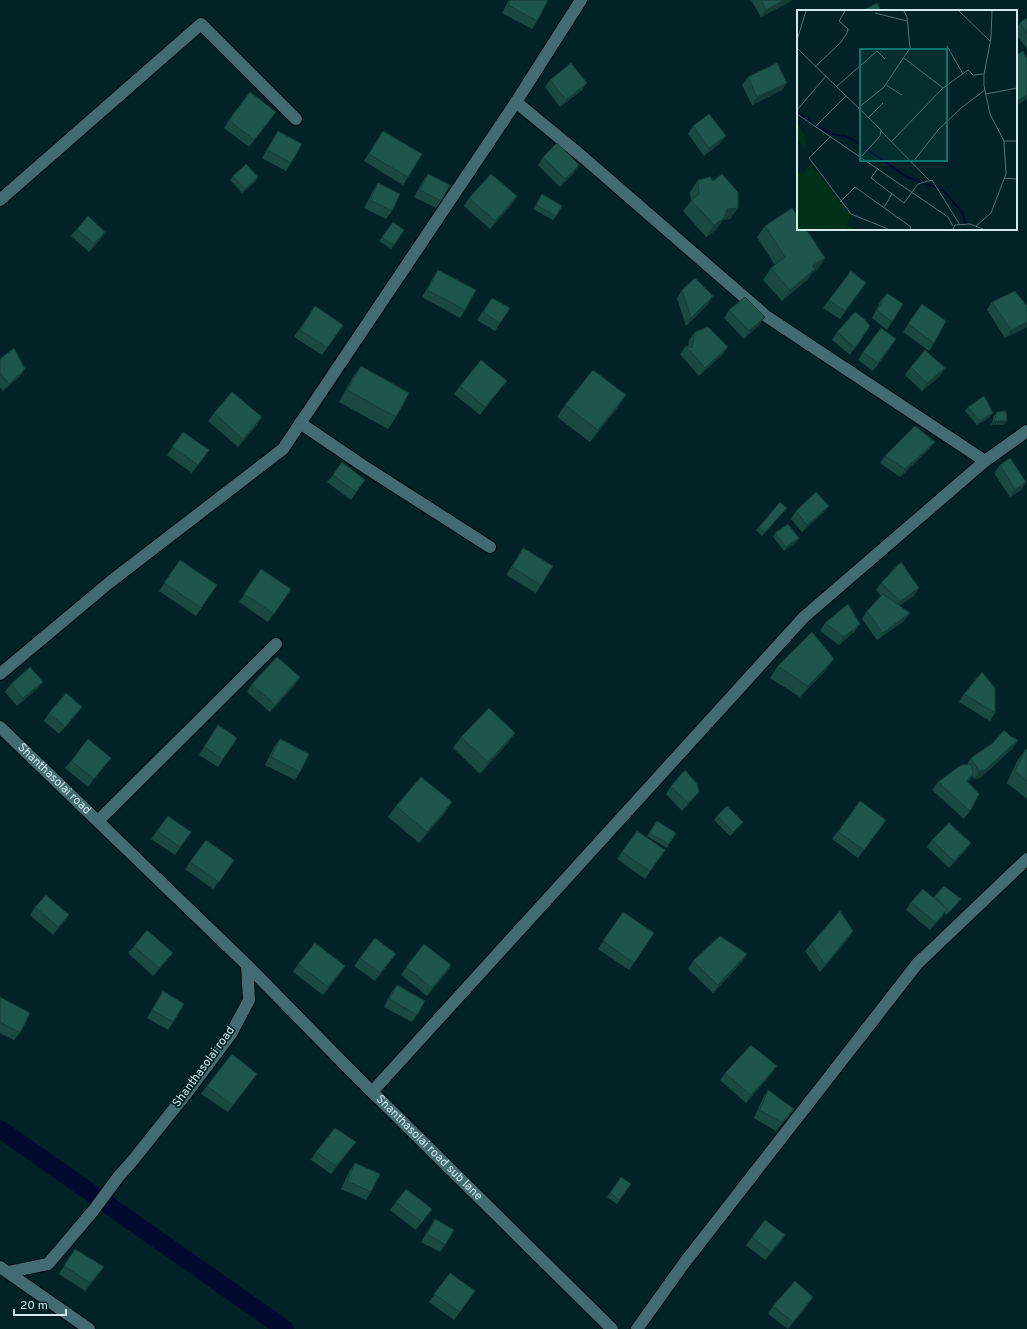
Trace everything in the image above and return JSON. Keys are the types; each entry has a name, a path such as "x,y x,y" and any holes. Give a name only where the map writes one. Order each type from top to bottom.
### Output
{"street":[{"path":"0,674 110,582 284,449 516,102 581,0"},
{"path":"0,200 201,24 296,119"},
{"path":"516,102 584,158 766,316 986,461"},
{"path":"300,423 362,465 490,547"},
{"path":"372,1092 804,617 986,461 1027,431"},
{"path":"98,821 276,644"},
{"name":"Shanthasolai road","path":"0,727 247,965 249,1000 231,1034 139,1154 118,1176 93,1211 48,1264 4,1270"},
{"path":"637,1329 685,1262 917,964 1027,859"},
{"name":"Shanthasolai road sub lane","path":"247,965 372,1092 612,1329"},
{"path":"4,1270 89,1329"}],"building":[{"path":"510,0 548,0 537,21 508,5"},
{"path":"761,0 784,0 766,10"},
{"path":"877,3 880,10 864,10"},
{"path":"1027,18 1027,34 1020,23"},
{"path":"1023,51 1027,59 1027,95 1017,101 1017,54"},
{"path":"571,63 587,83 566,100 550,80"},
{"path":"777,63 787,83 757,97 748,77"},
{"path":"250,92 276,112 254,140 229,120"},
{"path":"709,114 726,136 709,148 693,126"},
{"path":"278,131 302,144 291,163 267,150"},
{"path":"383,131 422,154 408,177 369,154"},
{"path":"557,143 579,165 565,179 543,157"},
{"path":"246,164 258,177 245,189 233,176"},
{"path":"428,174 450,185 441,201 420,190"},
{"path":"491,174 517,196 495,221 469,198"},
{"path":"722,174 738,192 738,208 727,209 724,218 714,225 691,200 699,194 698,180 710,177 713,181"},
{"path":"378,183 400,194 392,211 370,200"},
{"path":"542,194 562,206 556,216 536,205"},
{"path":"792,208 797,216 797,230 807,230 825,258 812,266 815,269 790,290 771,268 785,257 765,226"},
{"path":"88,216 105,232 94,244 77,229"},
{"path":"393,222 404,230 394,245 382,237"},
{"path":"438,270 476,290 465,310 427,290"},
{"path":"851,271 866,283 845,311 829,300"},
{"path":"695,278 713,296 691,318 682,290"},
{"path":"1015,291 1027,306 1027,322 1011,330 992,302"},
{"path":"887,293 903,304 892,322 877,310"},
{"path":"745,297 765,317 749,331 729,310"},
{"path":"492,298 510,308 500,323 483,312"},
{"path":"922,304 946,321 934,343 908,324"},
{"path":"315,306 343,325 327,348 300,330"},
{"path":"855,312 870,326 855,348 837,332"},
{"path":"708,327 728,347 705,368 686,346 692,348 695,332"},
{"path":"881,328 896,339 878,363 863,352"},
{"path":"14,348 25,369 9,384 0,373 0,359"},
{"path":"925,350 945,368 927,383 911,367"},
{"path":"481,360 507,381 485,407 460,386"},
{"path":"361,366 409,393 396,417 347,390"},
{"path":"593,370 626,395 598,430 565,405"},
{"path":"232,392 262,417 243,439 214,413"},
{"path":"984,396 993,413 980,421 968,407"},
{"path":"1006,411 1007,421 994,421 997,412"},
{"path":"915,426 935,442 905,469 885,456"},
{"path":"183,432 209,450 198,465 172,447"},
{"path":"1010,458 1026,482 1015,490 1000,465"},
{"path":"342,462 365,480 356,492 333,475"},
{"path":"816,492 829,506 807,525 796,511"},
{"path":"780,502 787,508 765,532 759,527"},
{"path":"788,524 799,538 786,547 775,533"},
{"path":"523,548 553,566 541,585 512,567"},
{"path":"180,560 217,585 201,608 164,583"},
{"path":"901,562 919,588 900,601 881,583"},
{"path":"261,569 291,589 274,614 244,594"},
{"path":"883,594 910,613 883,633 867,611"},
{"path":"848,604 860,624 844,637 825,623"},
{"path":"812,632 834,659 808,686 778,666"},
{"path":"277,657 300,677 275,705 252,684"},
{"path":"30,667 43,682 23,698 11,684"},
{"path":"982,672 995,688 995,713 964,694"},
{"path":"66,693 82,707 65,727 49,713"},
{"path":"489,708 515,733 488,762 461,737"},
{"path":"218,725 237,738 223,759 204,747"},
{"path":"1004,730 1010,736 1018,740 985,770 979,771 971,758 993,743"},
{"path":"88,739 111,758 94,779 71,761"},
{"path":"280,739 309,754 300,772 271,757"},
{"path":"1027,749 1027,781 1015,771 1025,750"},
{"path":"971,764 973,774 967,781 979,794 970,811 938,782 961,765"},
{"path":"685,770 697,784 699,792 688,803 671,786"},
{"path":"421,777 452,802 427,832 396,806"},
{"path":"860,801 886,820 864,850 838,832"},
{"path":"727,806 743,822 733,832 717,816"},
{"path":"168,816 191,832 180,847 157,831"},
{"path":"657,821 676,833 669,844 649,833"},
{"path":"949,823 971,843 954,861 932,840"},
{"path":"637,831 665,850 650,871 622,852"},
{"path":"206,840 234,860 219,882 190,862"},
{"path":"944,886 961,899 949,912 935,896"},
{"path":"923,889 947,909 936,923 911,902"},
{"path":"46,895 69,915 58,927 35,907"},
{"path":"840,911 853,931 825,965 811,944"},
{"path":"623,912 654,933 634,963 603,941"},
{"path":"147,930 173,953 159,968 134,946"},
{"path":"720,936 747,954 718,985 693,961"},
{"path":"375,938 396,954 380,973 360,958"},
{"path":"315,943 345,966 328,987 298,964"},
{"path":"424,944 451,965 432,988 406,967"},
{"path":"397,985 425,1001 417,1015 389,999"},
{"path":"163,991 184,1004 173,1022 152,1010"},
{"path":"0,997 30,1013 20,1033 0,1022"},
{"path":"751,1045 777,1066 751,1095 725,1073"},
{"path":"232,1054 257,1074 233,1105 207,1086"},
{"path":"768,1090 794,1109 782,1123 760,1110"},
{"path":"335,1128 356,1142 336,1166 316,1152"},
{"path":"355,1163 380,1174 371,1192 347,1181"},
{"path":"621,1177 631,1184 619,1200 610,1193"},
{"path":"406,1189 432,1209 422,1222 396,1202"},
{"path":"435,1219 454,1230 445,1245 427,1234"},
{"path":"765,1220 785,1235 771,1252 752,1237"},
{"path":"75,1249 104,1267 90,1283 64,1266"},
{"path":"450,1273 475,1291 460,1312 434,1294"},
{"path":"795,1281 813,1297 793,1322 773,1306"}],"waterway":[{"path":"0,1129 285,1329"}]}
